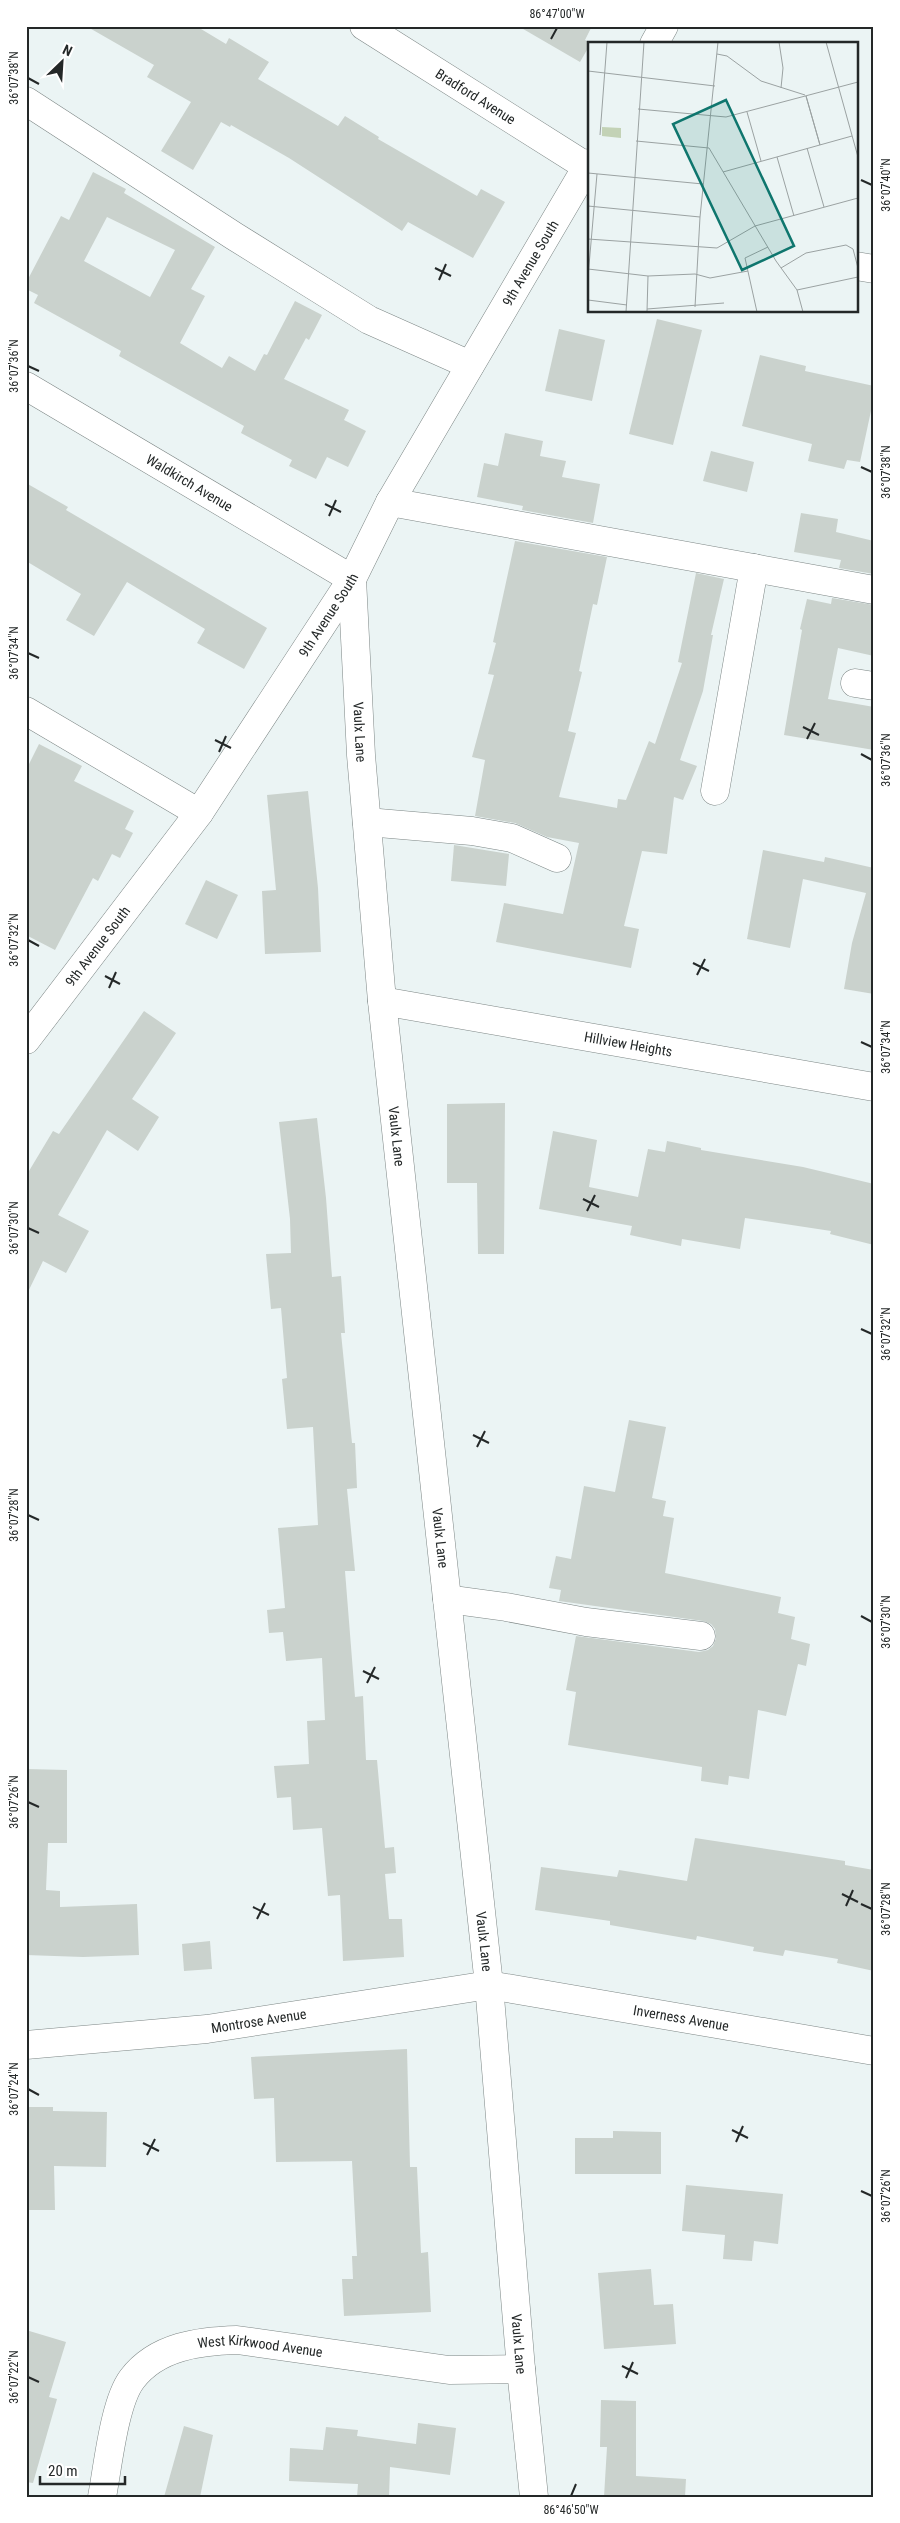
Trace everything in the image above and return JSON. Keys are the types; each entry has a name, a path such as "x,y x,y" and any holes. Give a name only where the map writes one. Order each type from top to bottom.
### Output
{"street":[{"name":"Bradford Avenue","path":"364,26 588,166"},
{"path":"655,42 664,26"},
{"path":"26,101 234,236 369,320 470,365"},
{"name":"9th Avenue South","path":"26,1040 199,813 352,579 390,502 588,166"},
{"path":"858,266 874,269"},
{"name":"Waldkirch Avenue","path":"26,386 352,579"},
{"path":"390,502 874,590"},
{"path":"715,791 754,568"},
{"name":"Vaulx Lane","path":"352,579 367,822 382,1001 489,1985 521,2369 534,2497"},
{"path":"26,711 199,813"},
{"path":"367,822 472,831 512,838 558,858"},
{"name":"Hillview Heights","path":"382,1001 874,1087"},
{"path":"447,1598 586,1622 701,1636"},
{"name":"Montrose Avenue","path":"26,2045 207,2029 489,1985"},
{"name":"Inverness Avenue","path":"489,1985 874,2051"},
{"name":"West Kirkwood Avenue","path":"102,2497 124,2394 133,2378 154,2360 179,2347 205,2341 236,2340 449,2370 521,2369"}],"building":[{"path":"86,26 196,26 226,44 229,38 269,62 258,79 338,126 345,116 379,137 378,139 477,196 481,189 505,202 473,258 408,222 402,231 289,158 231,125 230,127 221,122 193,170 161,151 191,102 147,77 154,65"},
{"path":"518,26 592,26 585,40 589,42 588,48 580,62"},
{"path":"93,172 126,189 124,193 215,247 191,289 205,296 180,343 222,368 229,356 255,371 264,354 267,355 295,301 322,315 309,340 306,338 284,379 349,410 344,420 366,431 348,467 327,457 316,479 289,466 292,460 241,433 244,426 119,356 121,351 34,303 38,295 26,289 26,283 61,216 69,220","holes":["107,217 175,250 150,297 84,261"]},
{"path":"657,319 702,330 673,445 629,434"},
{"path":"559,329 605,340 592,401 545,391"},
{"path":"760,355 806,366 805,371 874,386 874,397 860,462 847,460 844,469 808,461 812,444 742,426"},
{"path":"505,433 543,441 540,456 566,461 562,477 600,484 593,523 522,510 523,506 477,497 484,463 498,466"},
{"path":"711,451 754,462 747,492 703,481"},
{"path":"26,483 68,507 66,510 267,628 244,669 197,643 205,629 127,582 94,636 66,620 81,594 26,561"},
{"path":"801,513 838,519 836,532 874,541 874,574 839,568 841,560 794,552"},
{"path":"515,541 607,557 597,605 593,604 579,671 582,672 568,731 576,733 559,797 617,808 618,799 626,800 649,741 655,744 682,663 678,662 696,573 724,579 711,635 713,635 703,691 680,760 697,766 683,800 674,797 667,854 642,851 624,926 639,929 631,968 496,942 504,903 563,914 579,843 547,837 515,823 475,816 485,760 472,757 494,675 488,674 496,643 493,642"},
{"path":"832,598 874,605 874,656 838,648 828,699 874,707 874,750 784,735 802,630 800,629 807,599 831,604"},
{"path":"39,744 82,766 74,781 134,811 125,829 133,833 120,858 112,854 98,881 93,878 55,950 26,935 26,770"},
{"path":"308,791 318,888 321,952 265,954 262,891 276,890 267,795"},
{"path":"454,845 509,854 506,886 451,881"},
{"path":"763,850 824,862 825,857 874,868 874,994 844,989 852,943 866,893 803,879 790,948 747,939"},
{"path":"206,880 238,895 217,939 185,924"},
{"path":"144,1011 176,1033 132,1099 159,1117 138,1151 107,1130 58,1215 89,1231 66,1273 43,1261 26,1296 26,1176 53,1131 59,1134"},
{"path":"505,1103 504,1254 478,1254 477,1183 447,1183 447,1104"},
{"path":"317,1118 332,1277 341,1276 345,1333 341,1333 352,1443 355,1443 357,1488 347,1489 355,1571 345,1571 355,1697 363,1696 366,1760 377,1760 385,1848 394,1847 396,1873 385,1874 389,1919 402,1919 404,1957 343,1961 340,1895 328,1896 322,1828 293,1830 291,1797 277,1798 274,1766 309,1764 307,1721 325,1720 322,1658 286,1661 283,1632 269,1633 267,1610 285,1608 278,1528 318,1525 313,1427 287,1429 282,1379 287,1378 281,1308 271,1309 266,1254 291,1253 290,1219 279,1122"},
{"path":"553,1131 597,1140 589,1187 638,1197 648,1149 665,1152 667,1141 701,1148 701,1150 803,1167 874,1184 874,1245 830,1234 831,1231 745,1218 740,1249 682,1239 681,1246 630,1235 632,1226 539,1209"},
{"path":"629,1420 666,1427 652,1498 666,1501 663,1516 674,1518 665,1573 781,1597 778,1613 795,1617 791,1639 810,1644 806,1666 798,1664 786,1716 758,1710 749,1779 729,1776 728,1785 701,1781 702,1767 568,1745 576,1692 566,1690 576,1636 699,1652 708,1650 713,1646 716,1638 715,1629 711,1624 703,1621 559,1601 561,1590 549,1588 556,1556 571,1559 584,1486 615,1492"},
{"path":"26,1769 67,1770 67,1843 48,1843 46,1890 60,1891 60,1907 137,1904 139,1955 83,1957 26,1955"},
{"path":"695,1838 845,1861 845,1865 874,1870 874,1971 837,1963 838,1959 785,1950 783,1956 753,1951 754,1947 697,1936 696,1940 610,1925 610,1921 535,1910 541,1867 617,1877 619,1870 687,1881"},
{"path":"210,1941 212,1969 184,1971 182,1944"},
{"path":"407,2049 410,2167 417,2167 421,2253 428,2252 431,2312 344,2316 342,2279 353,2279 352,2256 357,2256 352,2161 276,2162 274,2098 254,2099 251,2057"},
{"path":"26,2107 53,2107 53,2111 107,2112 106,2167 54,2166 55,2210 26,2210"},
{"path":"613,2131 661,2132 661,2174 575,2174 575,2138 613,2138"},
{"path":"686,2185 783,2194 778,2244 754,2241 752,2261 723,2259 725,2235 682,2231"},
{"path":"651,2269 654,2305 673,2304 676,2344 604,2349 598,2273"},
{"path":"26,2330 66,2342 49,2397 57,2399 33,2483 26,2482"},
{"path":"601,2400 636,2401 636,2476 686,2479 685,2497 604,2497 607,2447 600,2447"},
{"path":"418,2423 456,2428 450,2475 390,2467 389,2497 357,2497 358,2484 289,2481 290,2448 323,2450 326,2427 358,2430 357,2436 416,2444"},
{"path":"184,2426 213,2435 200,2497 164,2497"}]}
